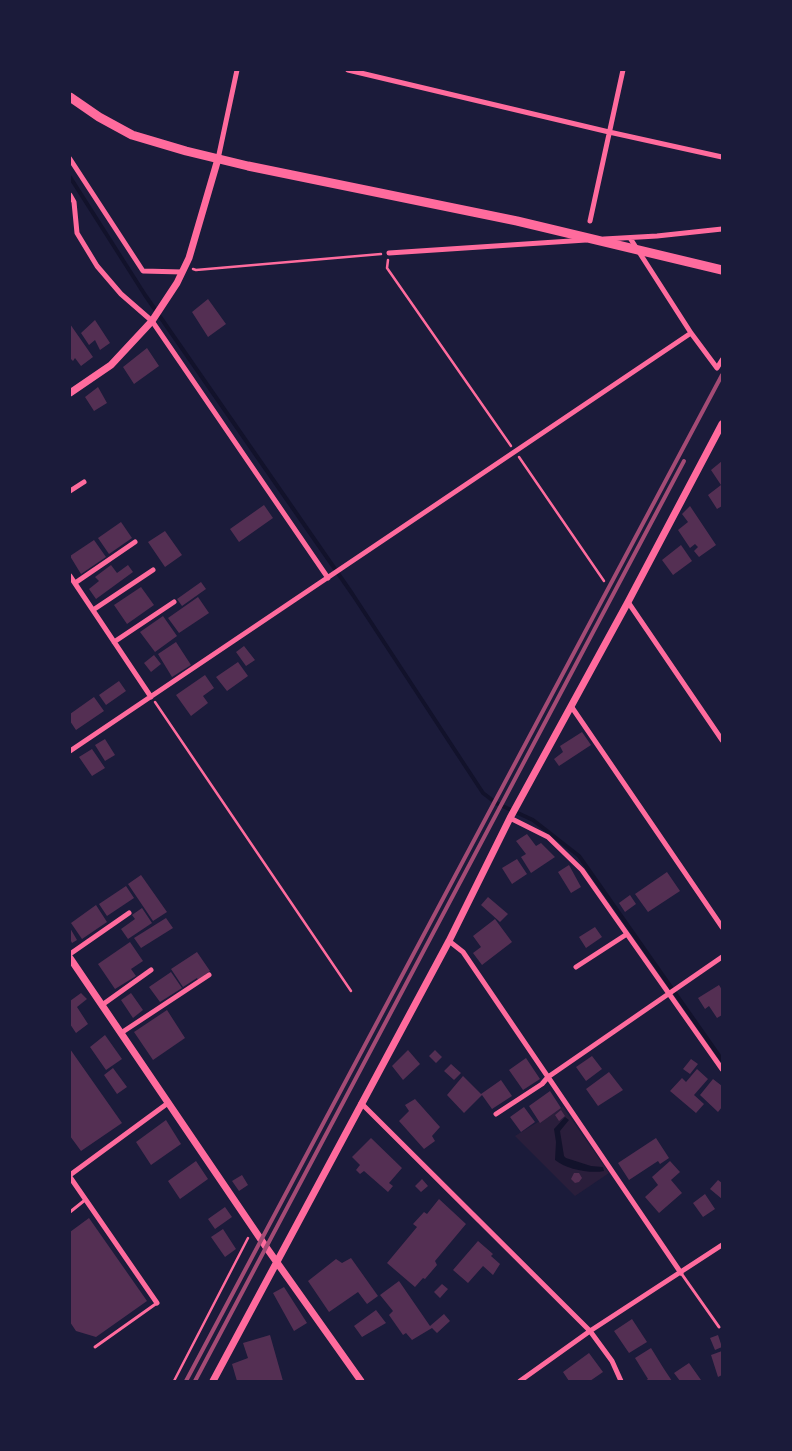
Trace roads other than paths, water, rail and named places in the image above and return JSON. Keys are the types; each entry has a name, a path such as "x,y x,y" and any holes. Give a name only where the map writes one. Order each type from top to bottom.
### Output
{"main road":[{"path":"70,98 132,135 186,152 517,221 722,270"}],"street":[{"path":"70,393 111,365 152,321 183,269 218,159 237,70"},
{"path":"348,70 722,157"},
{"path":"590,221 623,70"},
{"path":"70,159 143,271 183,269"},
{"path":"70,195 74,202 77,233 97,266 121,294 152,321 328,578"},
{"path":"389,253 630,238 722,229"},
{"path":"630,238 691,333 717,368 722,360"},
{"path":"70,751 691,333"},
{"path":"214,1381 449,941 510,818 628,602 722,424"},
{"path":"70,491 84,482"},
{"path":"75,582 134,542"},
{"path":"93,610 153,570"},
{"path":"70,576 151,697"},
{"path":"114,642 174,602"},
{"path":"628,602 722,740"},
{"path":"571,706 722,927"},
{"path":"510,818 548,837 582,870 668,995 722,1069"},
{"path":"70,954 129,913"},
{"path":"576,967 626,934"},
{"path":"449,941 463,952 682,1273"},
{"path":"496,1114 542,1084 548,1077 722,957"},
{"path":"71,962 361,1381"},
{"path":"102,1005 151,970"},
{"path":"121,1033 210,975"},
{"path":"157,1303 70,1176 168,1103"},
{"path":"361,1103 590,1331 612,1361 621,1381"},
{"path":"520,1381 590,1331 682,1273 722,1245"}],"lane":[{"path":"70,1212 86,1200"},
{"path":"682,1273 719,1327"},
{"path":"95,1347 157,1303"}],"waterway":[{"path":"70,177 145,295 353,595 483,793 496,803 533,820 579,856 722,1060"}],"railway":[{"path":"186,1381 722,375"},
{"path":"195,1381 684,461"}]}
